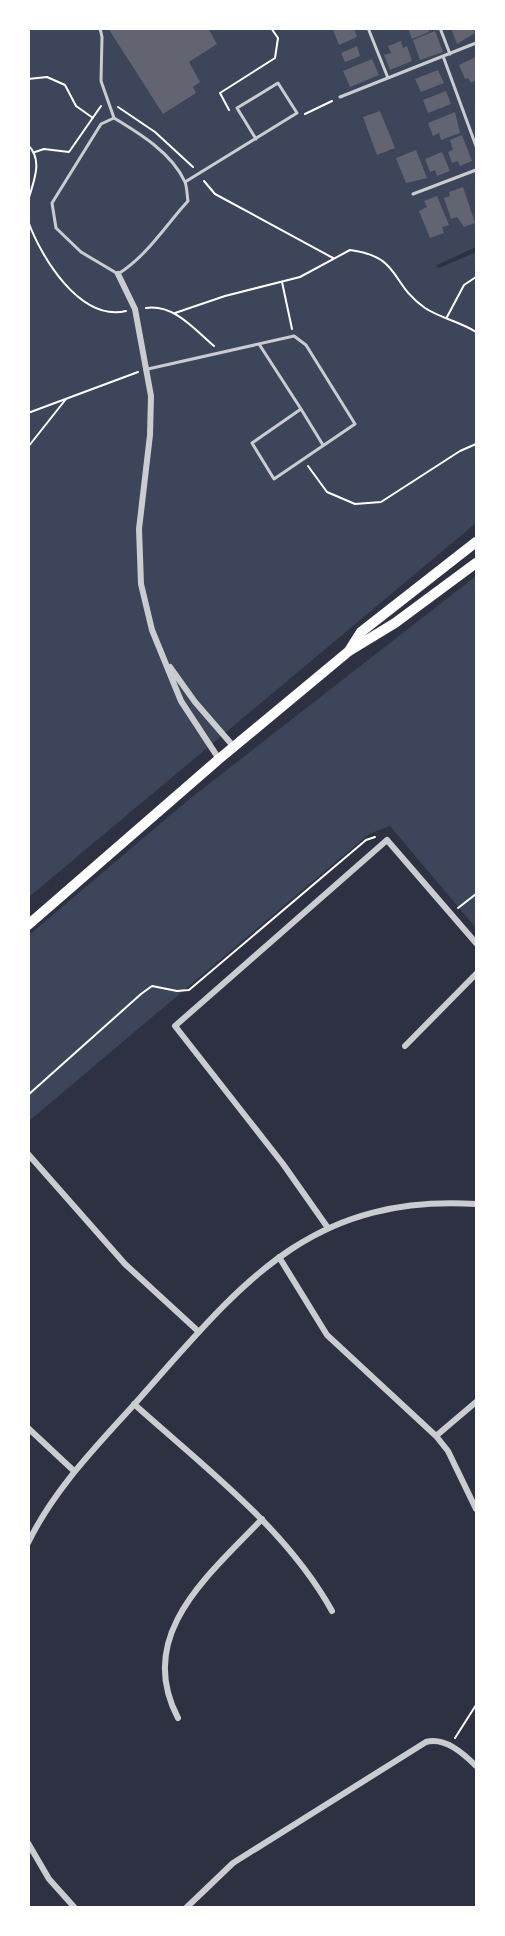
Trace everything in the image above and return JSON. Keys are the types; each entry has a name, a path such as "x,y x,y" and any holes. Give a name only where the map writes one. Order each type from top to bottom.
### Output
{"main road":[{"path":"349,651 361,632 477,542"},
{"path":"28,925 219,759 349,651 396,624 477,563"}],"street":[{"path":"118,274 135,309 148,369 151,396 150,435 139,529 141,584 152,630 181,701 219,759"},
{"path":"165,659 195,702 234,747"},
{"path":"328,1228 283,1164 175,1026 387,840 477,943"},
{"path":"405,1046 477,974"},
{"path":"28,1154 125,1264 199,1332"},
{"path":"28,1543 55,1496 74,1471 199,1332 244,1286 279,1257 328,1228 357,1216 400,1206 477,1204"},
{"path":"279,1257 327,1335 436,1436 448,1451 477,1509"},
{"path":"436,1436 477,1402"},
{"path":"134,1404 262,1520 316,1582 332,1611"},
{"path":"28,1428 74,1471"},
{"path":"178,1719 170,1702 164,1666 172,1628 192,1593 262,1520"},
{"path":"186,1908 233,1863 426,1742 445,1743 477,1766"},
{"path":"28,1843 49,1879 75,1908"}],"lane":[{"path":"100,28 102,37 101,81 114,118 141,135 171,162 185,182 188,201 144,254 118,274 81,252 56,228 52,203 101,124 114,118"},
{"path":"368,28 388,78"},
{"path":"440,28 450,54"},
{"path":"340,97 477,43"},
{"path":"443,57 477,146"},
{"path":"185,182 256,139 297,113 278,82 237,108 256,139"},
{"path":"413,194 477,170"},
{"path":"148,369 294,336 306,345 355,424 274,479 252,443 301,409"},
{"path":"259,344 323,445"}],"path":[{"path":"28,79 47,77 65,85 76,106 93,118"},
{"path":"297,113 308,114 340,97"},
{"path":"28,145 35,152 38,165 28,201"},
{"path":"28,221 36,240 51,264 73,292 89,306 102,312 116,314 135,309 162,308 175,313 220,352"},
{"path":"175,313 225,296 300,277 350,250 365,252 383,259 411,296 427,309 477,332"},
{"path":"447,317 464,285 477,277"},
{"path":"282,282 294,336"},
{"path":"28,413 148,369"},
{"path":"28,447 66,399"},
{"path":"303,459 327,492 355,504 381,502 460,452 477,444"},
{"path":"456,1737 477,1705"}],"shaded area":[{"path":"29,29 476,29 476,247 435,266 439,268 476,252 476,523 29,897"},
{"path":"476,576 476,928 390,826 369,834 29,1121 29,935 187,801"}],"building":[{"path":"108,28 208,28 217,44 189,62 200,82 193,87 196,93 163,114"},
{"path":"354,28 357,37 339,45 333,30"},
{"path":"408,28 428,28 429,32 412,39"},
{"path":"451,28 473,28 475,33 457,44"},
{"path":"435,31 443,52 420,60 413,40"},
{"path":"401,41 403,48 407,46 412,61 390,70 384,55 391,53 388,46"},
{"path":"357,46 360,56 345,62 341,53"},
{"path":"476,57 476,80 471,83 468,78 465,79 459,65"},
{"path":"372,59 379,75 350,87 343,71"},
{"path":"438,70 444,83 421,92 415,79"},
{"path":"446,91 451,104 428,113 423,100"},
{"path":"380,111 395,148 377,155 363,117"},
{"path":"455,112 460,133 441,140 439,133 433,136 428,123"},
{"path":"462,135 472,161 460,166 458,161 452,163 448,152 453,150 450,140"},
{"path":"416,150 427,178 406,183 396,158"},
{"path":"442,152 450,171 437,176 435,170 430,172 425,159"},
{"path":"463,187 475,223 464,227 457,217 451,219 444,198 450,196 449,192"},
{"path":"437,196 449,225 442,227 444,233 430,238 419,211 427,207 424,201"}]}
